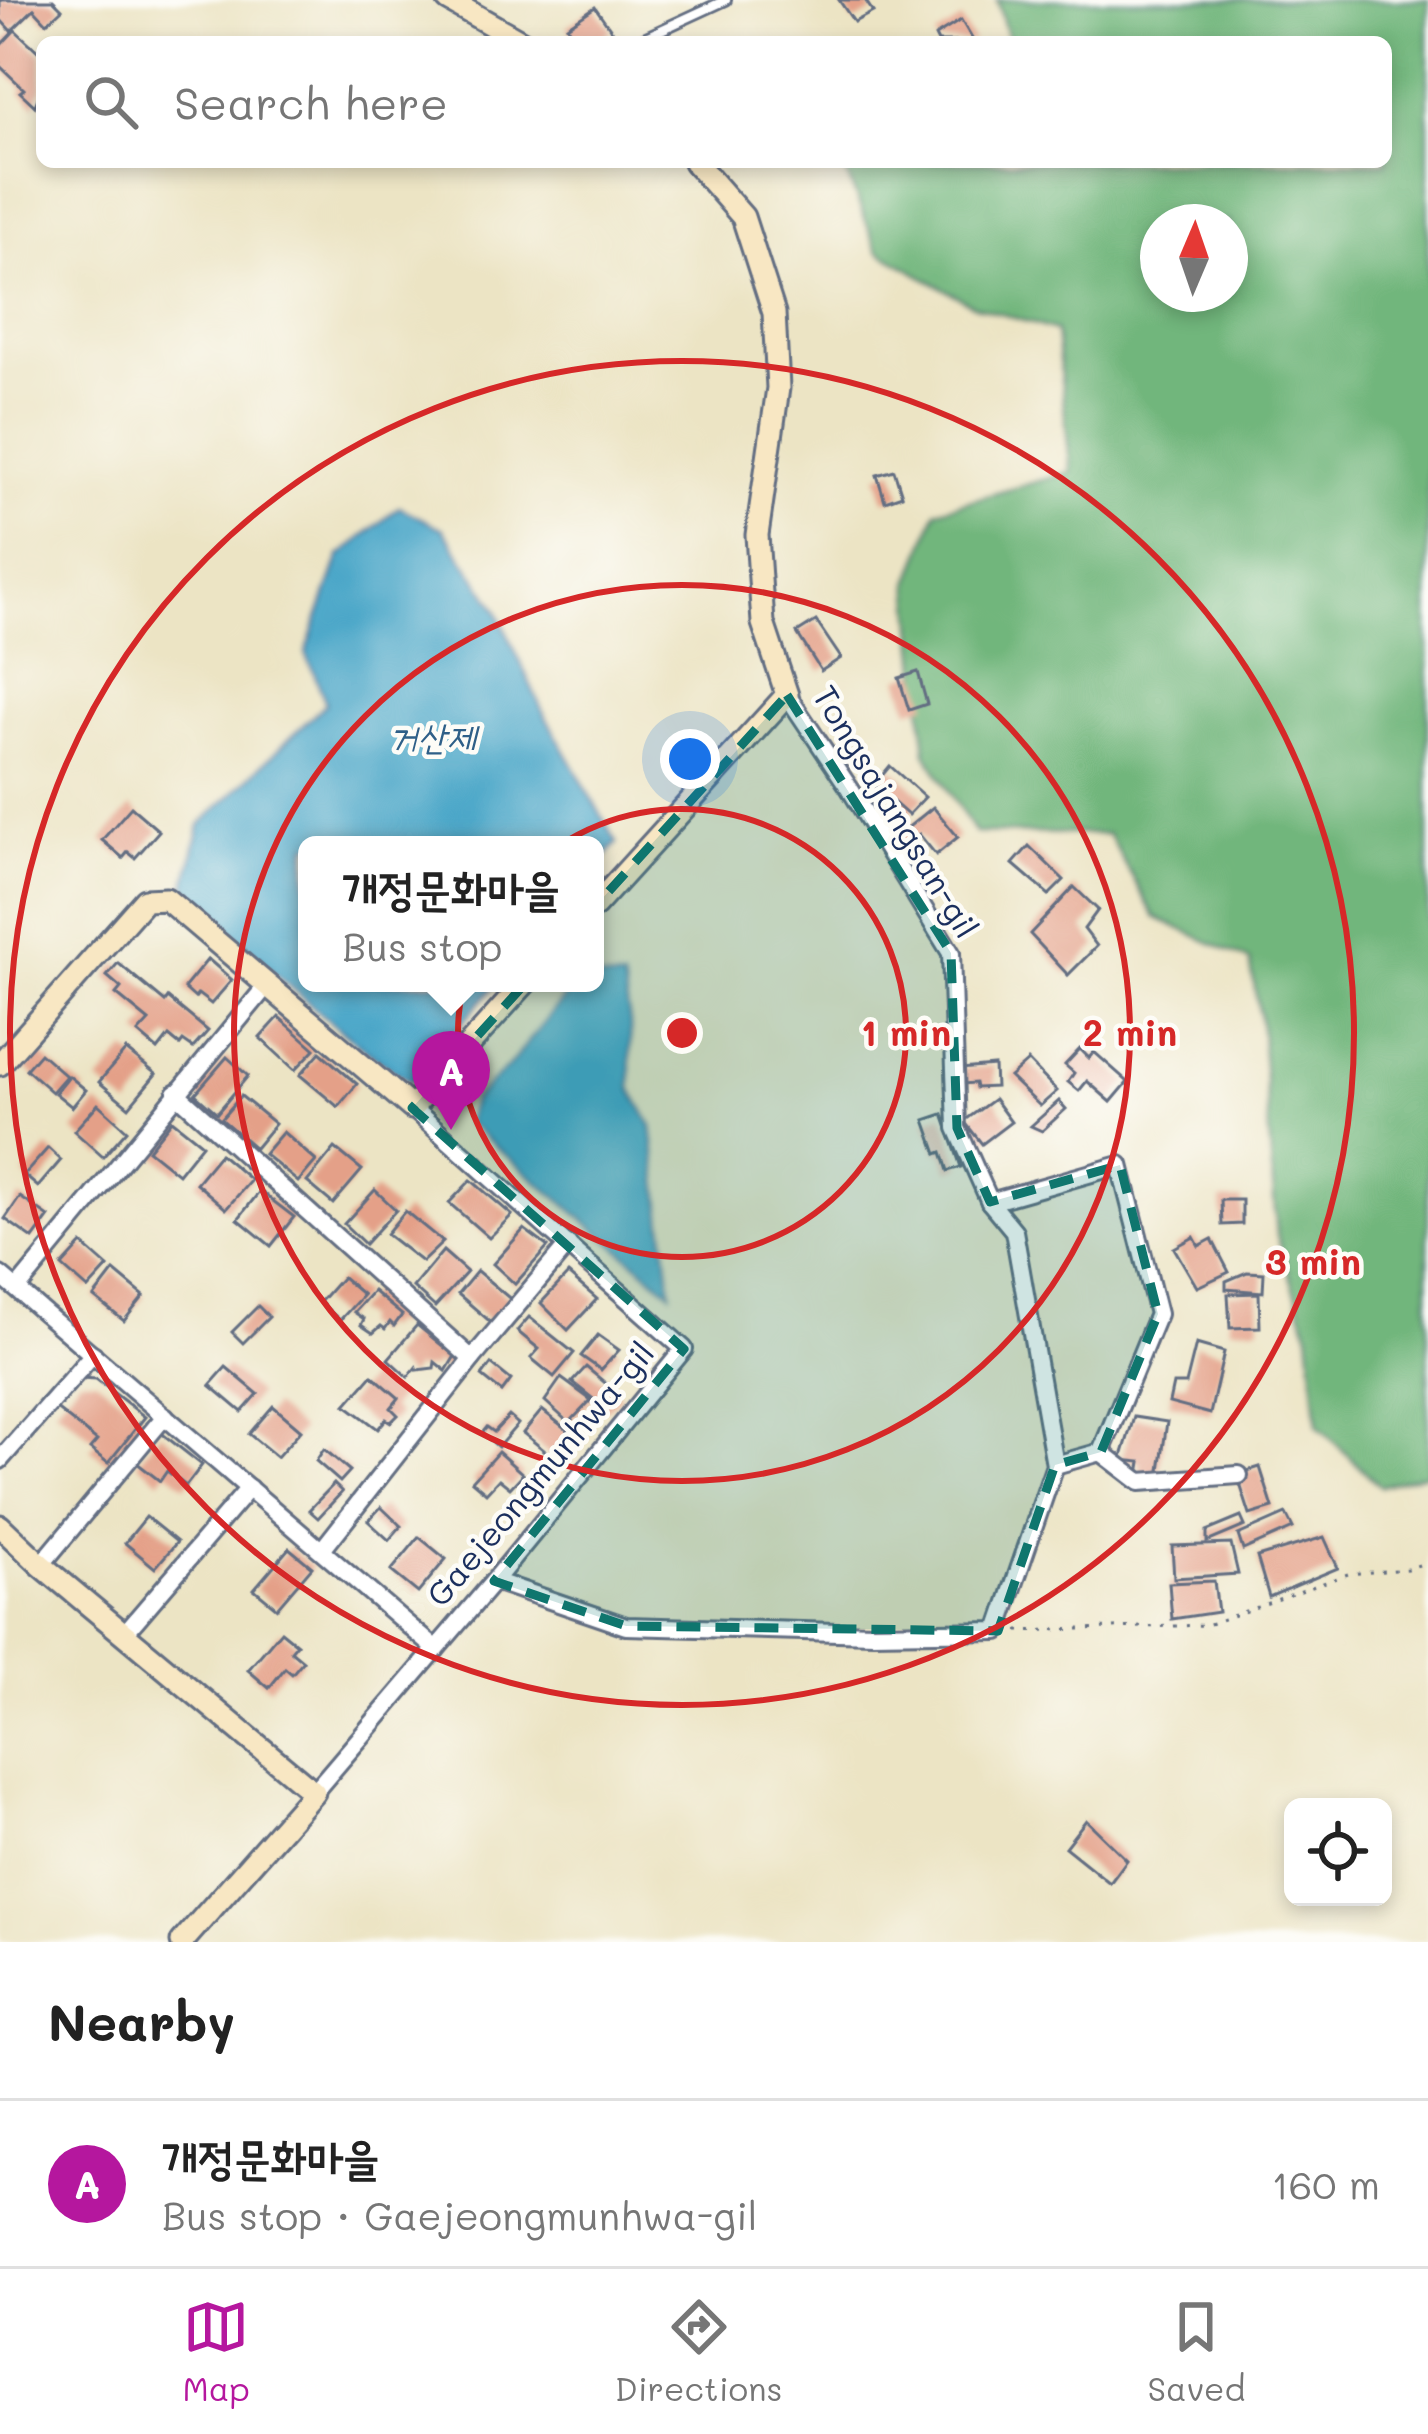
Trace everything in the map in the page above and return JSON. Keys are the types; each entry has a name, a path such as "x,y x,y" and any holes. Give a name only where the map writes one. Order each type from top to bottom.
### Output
{"street":[{"path":"449,0 512,36"},
{"name":"Tongsajangsan-gil","path":"700,168 743,217 774,314 778,388 757,535 763,623 787,695 951,953 957,1128 990,1202 1014,1231 1055,1465 998,1631"},
{"path":"604,896 787,695"},
{"name":"Gaejeongmunhwa-gil","path":"0,1064 145,900 166,899 684,1349 494,1581 182,1942"},
{"path":"17,1289 268,984"},
{"path":"412,1108 517,992"},
{"path":"176,1093 472,1359"},
{"path":"990,1202 1120,1166 1158,1314 1101,1452"},
{"path":"322,1550 568,1245"},
{"name":"Gaejeongmunhwa-gil","path":"0,1275 436,1649"},
{"path":"0,1460 93,1354"},
{"path":"41,1564 165,1416"},
{"path":"1055,1465 1101,1452"},
{"path":"1101,1452 1139,1482 1239,1474"},
{"path":"124,1634 249,1488"},
{"path":"0,1526 314,1792"},
{"path":"494,1581 626,1626 873,1633 998,1631"}],"lane":[{"path":"648,36 725,0"}],"path":[{"path":"998,1631 1207,1625 1348,1574 1407,1569 1428,1562"}],"highlighted area":[{"path":"787,695 951,953 957,1128 990,1202 1120,1165 1158,1314 1101,1452 1055,1465 998,1631 626,1626 494,1581 684,1349 412,1108"}],"green space":[{"path":"997,0 1428,0 1428,1473 1380,1486 1318,1426 1309,1334 1277,1236 1260,1017 1250,961 1155,917 1108,834 975,833 926,753 910,583 937,510 1071,472 1056,331 973,305 878,251 846,172 852,168 1392,168 1392,36 1007,36"}],"water":[{"name":"거산제","path":"399,507 443,529 495,606 543,712 617,843 604,858 604,836 298,836 298,992 489,992 411,1082 300,996 186,886 200,825 326,703 306,653 340,556"},
{"path":"604,979 623,980 630,1022 631,1088 652,1126 671,1292 466,1122 472,1100 508,1067 569,992 604,992"}],"building":[{"path":"0,0 53,0 62,9 47,23 34,9 11,31 0,19"},
{"path":"839,0 865,0 873,12 854,22"},
{"path":"595,7 612,31 604,36 573,36 567,26"},
{"path":"961,20 970,36 935,36"},
{"path":"15,30 36,49 35,106 0,66 0,46"},
{"path":"894,470 902,495 885,501 877,475"},
{"path":"816,621 841,658 821,671 797,633"},
{"path":"918,672 927,704 909,710 899,678"},
{"path":"890,766 925,797 908,815 874,785"},
{"path":"131,807 159,831 135,858 128,852 123,858 102,840"},
{"path":"933,807 958,837 936,855 919,834 902,847 895,838"},
{"path":"1029,846 1064,880 1049,895 1013,864"},
{"path":"1074,887 1098,910 1084,929 1097,946 1068,975 1030,934"},
{"path":"208,959 232,980 211,1004 184,988"},
{"path":"118,963 208,1031 193,1048 169,1036 158,1050 138,1033 149,1021 116,994 121,988 107,976"},
{"path":"279,1017 315,1049 295,1070 260,1038"},
{"path":"1080,1049 1089,1058 1094,1052 1128,1082 1111,1102 1087,1081 1079,1091 1068,1082 1074,1073 1065,1065"},
{"path":"126,1050 156,1074 129,1107 99,1082"},
{"path":"320,1052 357,1084 338,1107 300,1075"},
{"path":"40,1053 66,1076 52,1092 26,1069"},
{"path":"227,1057 248,1076 217,1113 195,1094"},
{"path":"1028,1061 1057,1091 1040,1106 1010,1077"},
{"path":"994,1066 995,1087 961,1084 960,1069"},
{"path":"69,1076 86,1090 72,1107 55,1093"},
{"path":"241,1096 275,1124 255,1148 221,1119"},
{"path":"994,1099 1011,1122 982,1144 964,1121"},
{"path":"1059,1101 1066,1109 1042,1131 1031,1126"},
{"path":"98,1104 127,1130 103,1157 74,1131"},
{"path":"943,1114 961,1167 948,1171 925,1120"},
{"path":"172,1120 202,1144 178,1174 148,1150"},
{"path":"283,1132 316,1161 298,1182 264,1154"},
{"path":"48,1148 61,1160 38,1187 24,1175"},
{"path":"335,1148 362,1170 333,1204 307,1182"},
{"path":"220,1154 251,1180 226,1209 196,1183"},
{"path":"471,1180 512,1215 489,1238 449,1203"},
{"path":"375,1190 396,1210 365,1244 344,1224"},
{"path":"260,1191 294,1217 271,1246 238,1219"},
{"path":"20,1197 49,1217 33,1239 5,1219"},
{"path":"1221,1200 1242,1200 1242,1224 1222,1225"},
{"path":"405,1211 443,1242 422,1262 386,1234"},
{"path":"524,1229 548,1247 515,1284 493,1264"},
{"path":"1194,1237 1199,1246 1212,1239 1229,1272 1197,1287 1174,1248"},
{"path":"82,1244 108,1267 88,1289 62,1266"},
{"path":"443,1251 467,1272 435,1307 413,1287"},
{"path":"114,1271 144,1296 124,1321 94,1297"},
{"path":"477,1271 514,1302 494,1325 458,1294"},
{"path":"1247,1272 1264,1273 1263,1292 1226,1289 1226,1281"},
{"path":"568,1274 597,1299 568,1330 541,1303"},
{"path":"342,1277 363,1295 340,1320 320,1302"},
{"path":"373,1291 402,1315 394,1326 390,1322 373,1333 354,1312"},
{"path":"1259,1293 1260,1327 1230,1328 1228,1294"},
{"path":"258,1306 269,1317 243,1343 232,1332"},
{"path":"529,1317 574,1353 554,1377 531,1358 539,1349 517,1331"},
{"path":"417,1325 455,1356 446,1371 435,1362 434,1368 416,1367 408,1377 388,1359"},
{"path":"598,1335 619,1350 601,1370 581,1356"},
{"path":"1196,1344 1224,1352 1210,1414 1169,1403 1173,1384 1186,1384"},
{"path":"491,1364 511,1380 502,1392 482,1376"},
{"path":"226,1367 258,1394 242,1412 210,1385"},
{"path":"586,1367 621,1396 607,1410 572,1382"},
{"path":"372,1375 399,1398 391,1408 398,1415 391,1422 386,1419 378,1429 346,1405"},
{"path":"80,1378 96,1379 145,1417 108,1463 90,1449 97,1441 55,1408"},
{"path":"561,1378 591,1400 569,1423 545,1401"},
{"path":"273,1406 301,1430 277,1457 249,1434"},
{"path":"542,1410 580,1440 561,1464 523,1433"},
{"path":"509,1416 518,1424 498,1447 482,1433 487,1427 494,1432"},
{"path":"1134,1417 1167,1422 1159,1477 1139,1474 1141,1462 1121,1460"},
{"path":"160,1432 202,1465 186,1486 167,1471 160,1481 137,1463"},
{"path":"324,1449 350,1471 340,1482 316,1461"},
{"path":"498,1452 523,1474 510,1488 499,1479 486,1493 472,1481"},
{"path":"1260,1467 1273,1508 1250,1515 1239,1481 1244,1472"},
{"path":"334,1484 342,1492 318,1518 309,1510"},
{"path":"381,1507 401,1526 389,1540 368,1521"},
{"path":"1286,1514 1293,1528 1243,1550 1238,1535"},
{"path":"146,1517 177,1542 155,1568 125,1543"},
{"path":"1241,1517 1245,1526 1207,1542 1207,1531"},
{"path":"419,1537 446,1559 418,1593 391,1571"},
{"path":"1324,1537 1338,1568 1269,1597 1257,1557"},
{"path":"1231,1544 1238,1574 1174,1578 1172,1546"},
{"path":"289,1548 312,1567 277,1608 254,1589"},
{"path":"1214,1581 1218,1612 1172,1619 1169,1583"},
{"path":"281,1631 297,1644 291,1651 303,1661 292,1674 285,1668 269,1688 248,1670"},
{"path":"1086,1820 1127,1860 1110,1883 1065,1847"}],"place":[{"name":"개정문화마을","path":"451,1130"}]}
